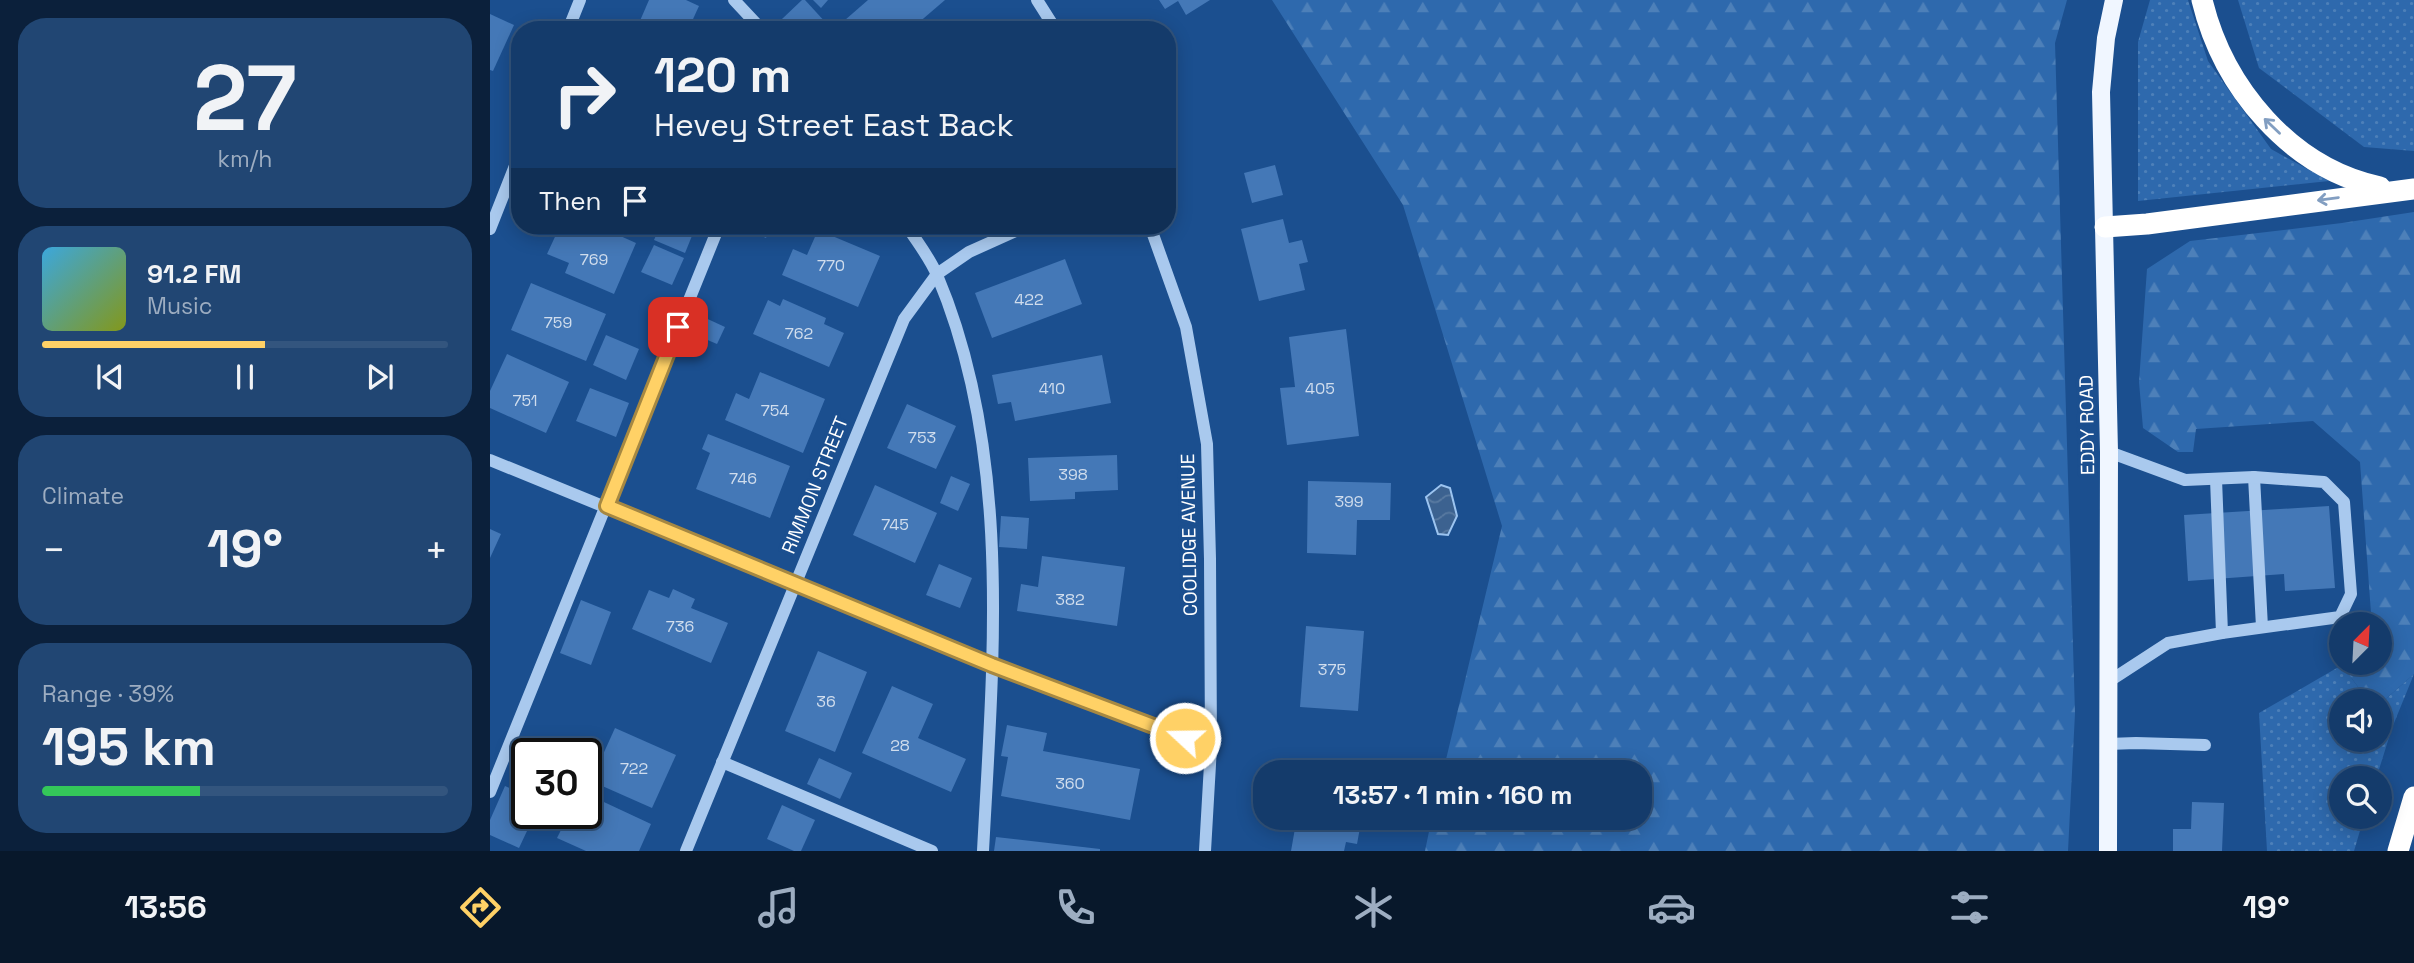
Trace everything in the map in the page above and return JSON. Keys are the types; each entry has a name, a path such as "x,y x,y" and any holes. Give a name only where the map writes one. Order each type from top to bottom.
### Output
{"highway":[{"path":"2202,0 2207,23 2223,59 2243,92 2266,121 2295,147 2357,182 2405,189"},
{"path":"2105,227 2147,224 2405,189"},
{"path":"2398,851 2414,797"}],"main road":[{"name":"EDDY ROAD","path":"2108,851 2109,452 2101,92 2106,38 2114,0"}],"street":[{"path":"572,21 580,0"},
{"path":"734,0 754,21"},
{"path":"1037,0 1050,21"},
{"path":"490,229 511,176"},
{"path":"490,792 715,235"},
{"path":"913,235 937,274 972,383 984,455 990,529 992,665 983,851"},
{"name":"RIMMON STREET","path":"686,851 904,319 937,274 970,253 1008,235"},
{"name":"COOLIDGE AVENUE","path":"1153,235 1186,327 1207,444 1211,747 1205,851"},
{"path":"2108,682 2168,643 2340,617 2351,594 2344,502 2324,482 2254,477 2185,480 2109,452"},
{"path":"490,460 992,665 1211,747"},
{"path":"2254,477 2262,627"},
{"path":"2216,479 2222,633"},
{"path":"2108,744 2206,746"},
{"path":"722,762 932,851"}],"green space":[{"path":"1272,0 2067,0 2055,43 2075,713 2068,851 1425,851 1429,830 1652,830 1652,760 1446,760 1502,526 1403,205"},
{"path":"2150,0 2188,0 2208,61 2271,149 2329,181 2138,201 2138,42"},
{"path":"2238,0 2414,0 2414,151 2364,147 2259,68"},
{"path":"2414,212 2414,674 2392,693 2392,689 2360,689 2350,676 2392,676 2392,612 2371,612 2360,462 2313,421 2196,429 2193,452 2178,452 2143,428 2139,382 2147,269 2190,241"},
{"path":"2329,673 2329,676 2350,676 2360,689 2329,689 2329,752 2384,752 2380,766 2329,766 2329,829 2360,829 2354,851 2267,851 2259,713"},
{"path":"2414,674 2392,728 2392,693"}],"water":[{"path":"1441,485 1450,488 1457,516 1448,535 1438,534 1426,497"}],"building":[{"path":"649,0 686,0 699,6 692,21 640,21"},
{"path":"805,0 824,21 784,21 782,19"},
{"path":"813,0 828,0 821,8"},
{"path":"868,0 945,0 920,21 844,21"},
{"path":"1159,0 1210,0 1186,15 1178,1 1165,9"},
{"path":"490,14 511,24 511,32 493,71 490,70"},
{"path":"1275,165 1283,195 1252,203 1244,173"},
{"path":"1283,219 1289,243 1302,240 1308,262 1299,264 1305,290 1259,301 1241,229"},
{"path":"556,235 618,235 636,243 614,294 565,273 569,263 547,254"},
{"path":"656,235 692,235 685,253 654,240"},
{"path":"816,235 830,235 880,256 858,307 782,275 793,249 807,255"},
{"path":"654,245 684,258 672,285 641,272"},
{"path":"1065,259 1082,304 992,338 975,293"},
{"path":"531,283 606,314 586,361 511,330"},
{"path":"783,299 826,318 824,324 844,333 829,367 753,334 768,300 780,306"},
{"path":"699,315 725,327 717,344 691,333"},
{"path":"1346,329 1359,436 1287,445 1280,388 1295,387 1289,337"},
{"path":"606,335 639,349 626,380 593,365"},
{"path":"507,354 569,382 546,433 490,408 490,391"},
{"path":"1102,355 1111,403 1015,421 1011,402 998,404 992,375"},
{"path":"760,372 825,399 803,453 725,420 736,393 749,399"},
{"path":"590,388 629,403 616,437 576,421"},
{"path":"907,404 956,426 936,469 887,448"},
{"path":"708,434 790,466 770,518 696,489 710,453 702,449"},
{"path":"1117,455 1118,490 1075,492 1075,499 1030,501 1028,458"},
{"path":"951,476 970,484 958,511 940,503"},
{"path":"1308,481 1391,483 1390,520 1357,520 1356,555 1307,553"},
{"path":"875,485 937,513 915,563 853,535"},
{"path":"2329,506 2335,588 2285,591 2284,574 2188,581 2184,515"},
{"path":"1001,516 1029,518 1027,549 999,547"},
{"path":"490,529 501,534 490,558"},
{"path":"1042,556 1125,567 1117,626 1017,611 1021,584 1038,587"},
{"path":"939,564 972,578 960,608 926,595"},
{"path":"673,589 695,599 691,608 728,623 711,663 632,629 649,590 669,598"},
{"path":"581,600 611,612 591,665 560,653"},
{"path":"1306,626 1364,631 1358,711 1300,707"},
{"path":"818,651 867,672 835,752 785,731"},
{"path":"892,686 933,704 918,738 966,759 951,792 862,753"},
{"path":"1007,725 1047,733 1043,751 1140,769 1130,820 1001,796 1008,757 1001,756"},
{"path":"615,728 676,755 652,808 602,786 602,757"},
{"path":"819,758 852,773 840,799 807,784"},
{"path":"505,786 511,789 511,829 528,829 519,848 490,835 490,820"},
{"path":"602,801 651,824 639,851 586,851 557,838 562,829 602,829"},
{"path":"2192,802 2224,803 2222,851 2173,851 2173,829 2191,829"},
{"path":"782,805 815,820 801,851 794,851 767,839"},
{"path":"1295,830 1360,830 1357,844 1346,842 1344,851 1291,851"},
{"path":"996,837 1100,849 1100,851 994,851"}],"route":[{"path":"678,327 607,506 992,665 1185,738"}]}
